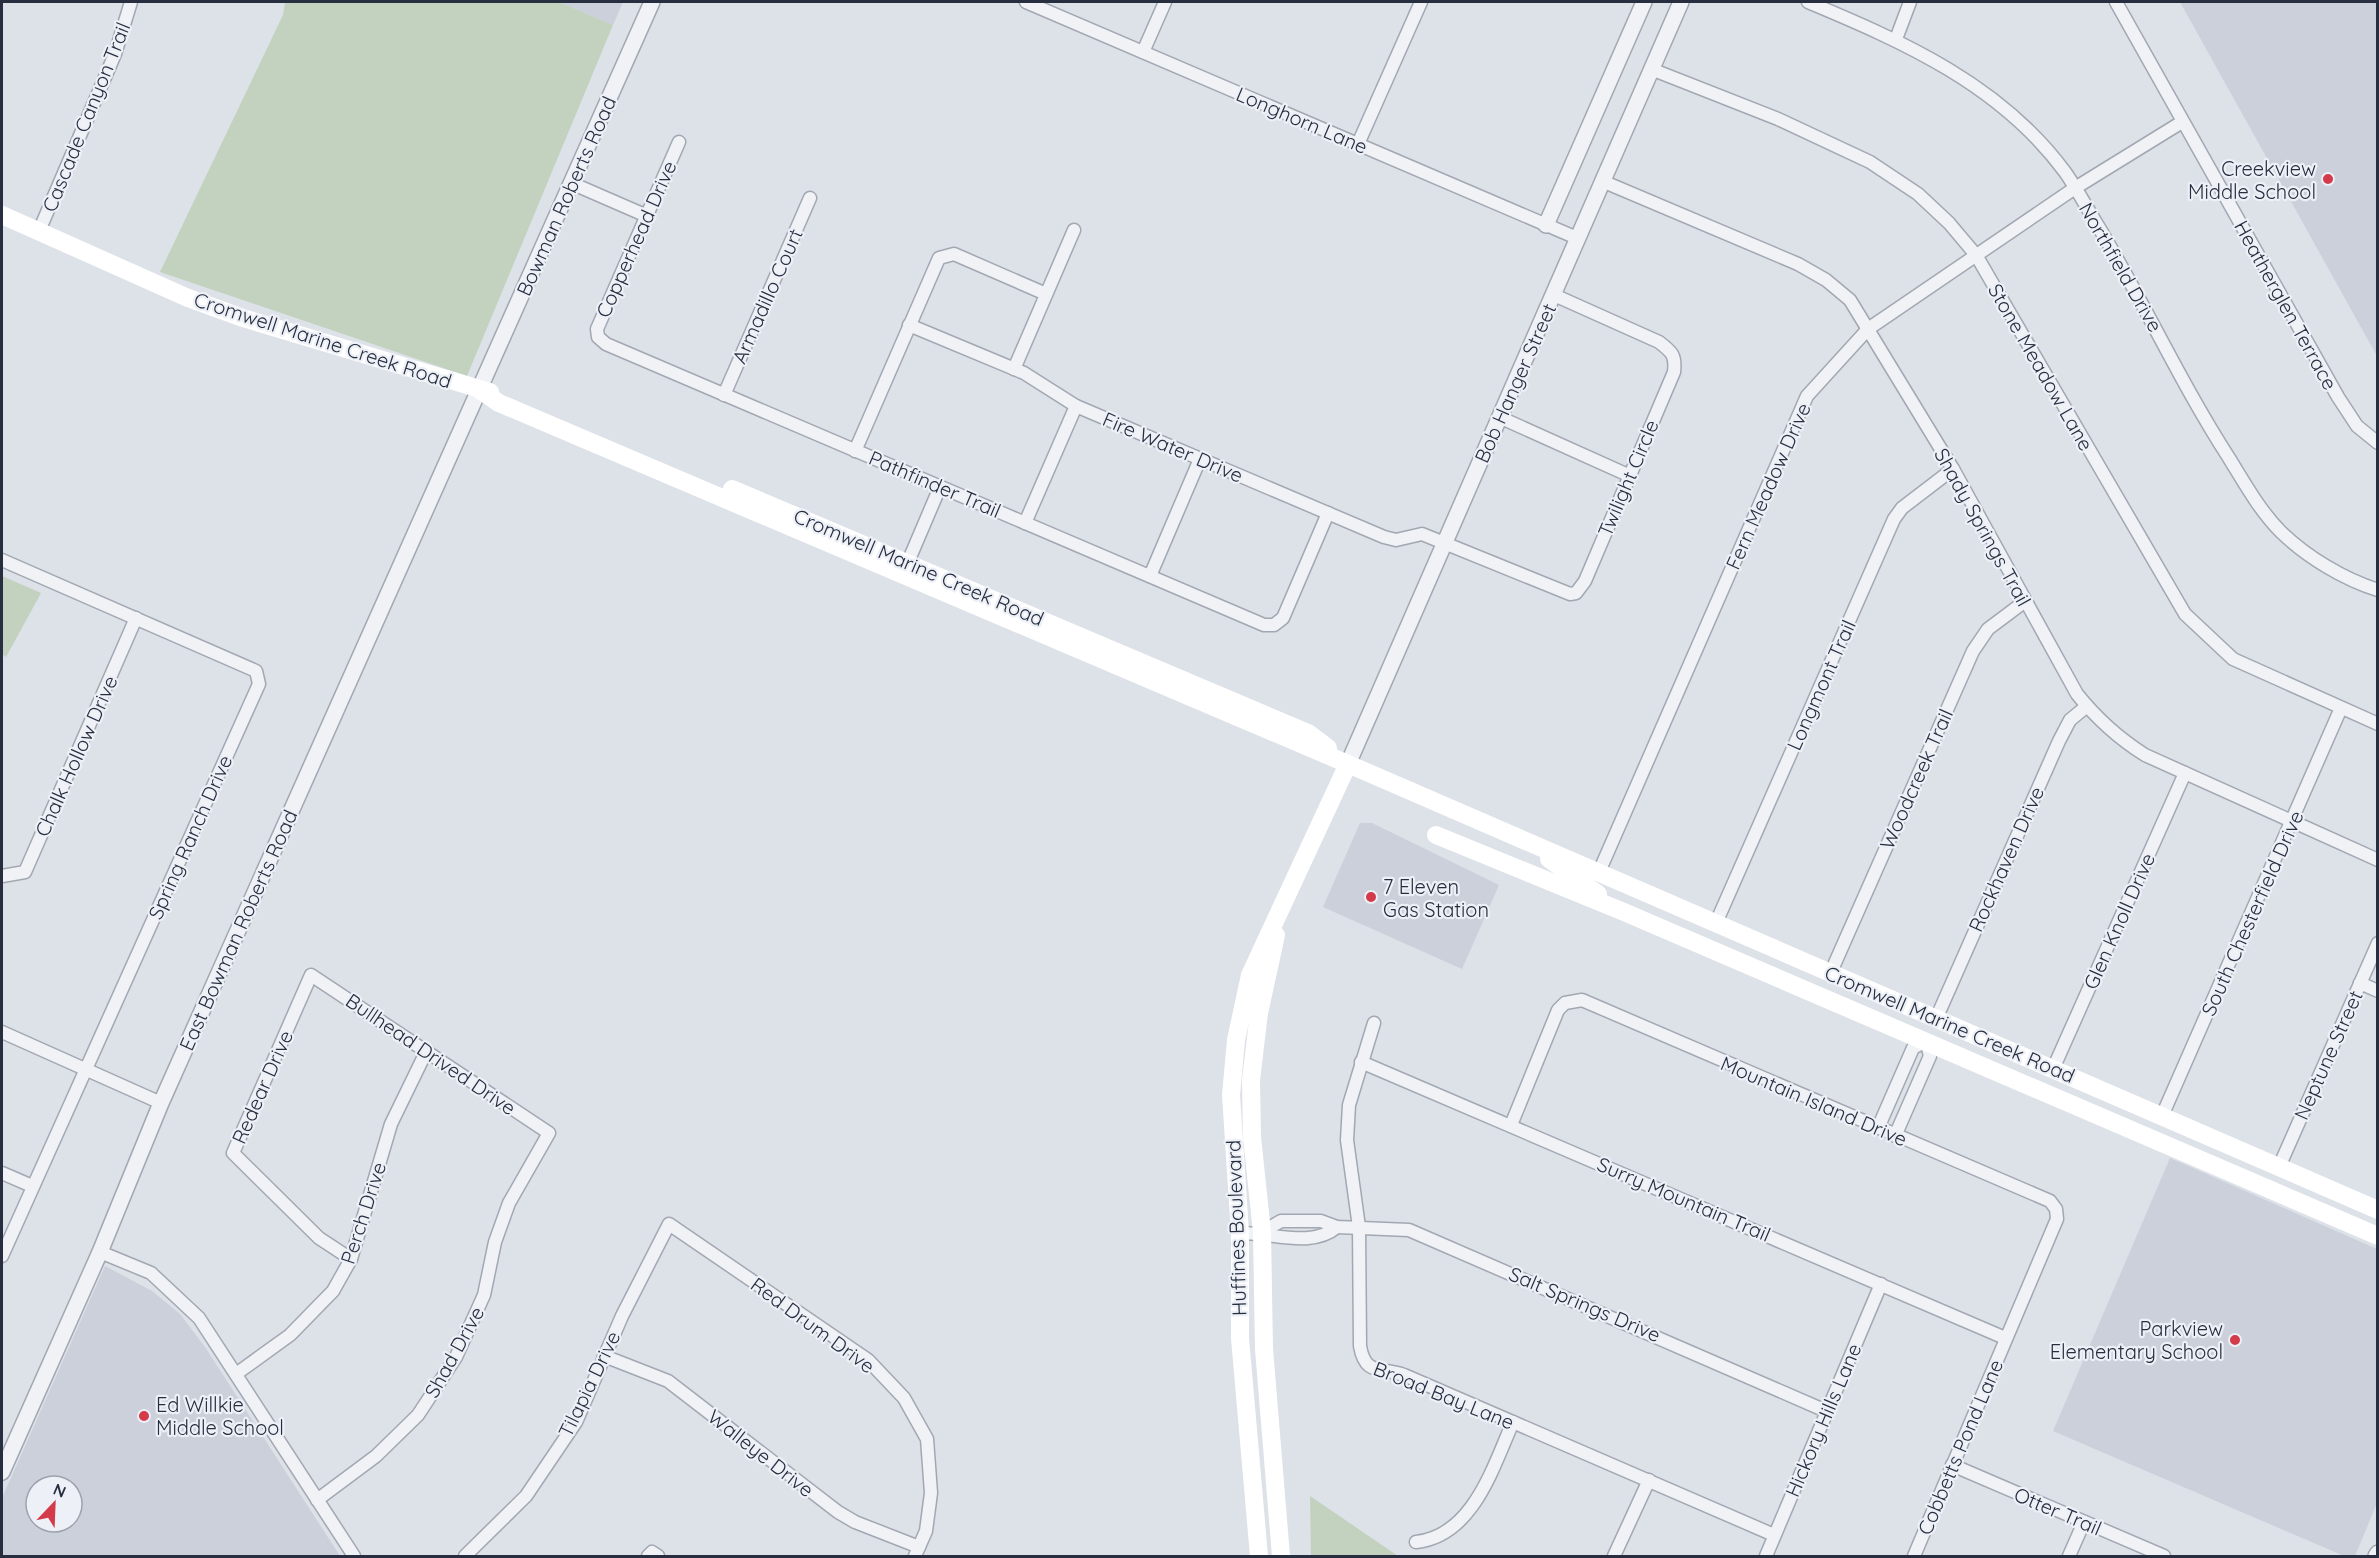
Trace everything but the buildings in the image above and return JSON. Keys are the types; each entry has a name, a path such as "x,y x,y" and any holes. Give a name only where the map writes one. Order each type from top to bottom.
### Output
{"main road":[{"name":"Cromwell Marine Creek Road","path":"2,215 221,310 284,331 380,357 480,390 502,393 908,562 1308,733 1348,764"},
{"name":"Cromwell Marine Creek Road","path":"480,390 499,404 1348,764 2378,1210"},
{"name":"Huffines Boulevard","path":"1258,1557 1243,1399 1240,1233 1231,1095 1236,1040 1250,975 1348,764"},
{"name":"Cromwell Marine Creek Road","path":"1436,835 1624,912 2378,1236"},
{"name":"Cromwell Marine Creek Road","path":"1521,839 1624,912"},
{"name":"Huffines Boulevard","path":"1281,1557 1264,1349 1262,1232 1252,1137 1251,1080 1259,1013 1282,909"},
{"path":"1926,1041 1936,1019"},
{"path":"2270,1189 2279,1167"}],"street":[{"name":"Cascade Canyon Trail","path":"39,231 115,54 131,2"},
{"name":"Bowman Roberts Road","path":"480,390 651,2"},
{"name":"Longhorn Lane","path":"1026,2 1577,238"},
{"path":"1143,52 1165,2"},
{"path":"1358,144 1421,2"},
{"path":"1546,225 1644,2"},
{"name":"Bob Hanger Street","path":"1348,764 1681,2"},
{"name":"Northfield Drive","path":"1808,2 1896,39 1984,92 2029,130 2075,188 2121,264 2215,437 2265,515 2295,544 2330,568 2378,590"},
{"path":"1896,39 1910,2"},
{"name":"Heatherglen Terrace","path":"2116,2 2338,397 2357,426 2378,443"},
{"name":"Stone Meadow Lane","path":"1651,69 1778,119 1870,162 1918,194 1949,223 1976,255 2185,614 2233,659 2378,724"},
{"name":"Fern Meadow Drive","path":"1599,872 1807,396 1868,329 2075,188 2182,122"},
{"name":"Copperhead Drive","path":"598,337 597,329 679,142"},
{"name":"Shady Springs Trail","path":"1602,181 1798,264 1826,280 1850,300 1953,469 2024,602 2087,706 2120,740 2145,756 2378,860"},
{"path":"571,183 647,216"},
{"name":"Armadillo Court","path":"724,395 810,198"},
{"path":"1014,369 1074,230"},
{"path":"855,451 936,262 943,255 954,255 1046,294"},
{"name":"Twilight Circle","path":"1444,542 1564,593 1576,592 1585,581 1628,475 1674,372 1676,358 1673,352 1659,342 1554,295"},
{"name":"Fire Water Drive","path":"909,325 1014,369 1076,406 1388,539 1422,534 1444,542"},
{"name":"Pathfinder Trail","path":"598,337 606,344 1264,625 1275,625 1283,618 1328,513"},
{"name":"East Bowman Roberts Road","path":"2,1468 100,1252 161,1103 480,390"},
{"path":"1025,523 1076,406"},
{"path":"1499,417 1628,475"},
{"path":"1150,576 1200,459"},
{"name":"Longmont Trail","path":"1716,923 1894,519 1902,508 1953,469"},
{"path":"908,562 940,487"},
{"name":"Spring Ranch Drive","path":"2,560 256,671 260,684 2,1256"},
{"name":"Woodcreek Trail","path":"1831,972 1973,651 1988,630 2024,602"},
{"name":"Chalk Hollow Drive","path":"2,876 25,872 136,618"},
{"name":"Rockhaven Drive","path":"1936,1019 2059,741 2070,720 2087,706"},
{"name":"South Chesterfield Drive","path":"2162,1116 2293,822 2341,708"},
{"name":"Glen Knoll Drive","path":"2053,1069 2185,774"},
{"name":"Neptune Street","path":"2279,1167 2378,943"},
{"name":"Bullhead Drived Drive","path":"312,975 549,1133"},
{"name":"Redear Drive","path":"312,975 233,1153 319,1238 351,1259"},
{"path":"2360,983 2378,991"},
{"name":"Mountain Island Drive","path":"1511,1125 1558,1010 1573,1000 1593,1004 2050,1201 2056,1209 2057,1219 2006,1338"},
{"name":"Broad Bay Lane","path":"1374,1023 1349,1105 1347,1140 1359,1227 1360,1346 1364,1362 1368,1367 1404,1375 1774,1535"},
{"path":"2,1032 161,1103"},
{"path":"1878,1128 1913,1048 1926,1041 1930,1056 1895,1136"},
{"name":"Perch Drive","path":"236,1374 297,1328 333,1291 351,1259 391,1124 427,1050"},
{"name":"Surry Mountain Trail","path":"1361,1062 2006,1338"},
{"name":"Shad Drive","path":"317,1500 376,1456 418,1414 456,1357 484,1295 495,1242 508,1203 549,1133"},
{"path":"2,1173 32,1186"},
{"name":"Salt Springs Drive","path":"1240,1233 1262,1232 1281,1221 1321,1221 1337,1227 1409,1230 1428,1236 1826,1411"},
{"name":"Tilapia Drive","path":"465,1557 526,1496 576,1422 604,1356 669,1224"},
{"name":"Red Drum Drive","path":"669,1224 868,1360 904,1398 927,1439 931,1493 926,1531 917,1552"},
{"path":"100,1252 151,1273 199,1318 354,1557"},
{"name":"Hickory Hills Lane","path":"1766,1557 1881,1284"},
{"name":"Cobbetts Pond Lane","path":"1914,1557 2006,1338"},
{"name":"Walleye Drive","path":"604,1356 668,1381 855,1522 917,1552"},
{"path":"1416,1542 1433,1540 1452,1529 1466,1513 1486,1484 1513,1422"},
{"name":"Otter Trail","path":"1952,1465 2164,1557"},
{"path":"1614,1557 1649,1480"},
{"path":"2069,1557 2084,1522"},
{"path":"648,1557 652,1552 658,1557"}],"shaded area":[{"path":"559,2 623,2 613,25"},
{"name":"Creekview Middle School","path":"2180,2 2377,2 2377,356"},
{"path":"1360,823 1372,823 1499,885 1462,969 1323,907"},
{"name":"Parkview Elementary School","path":"2170,1158 2377,1249 2377,1503 2355,1556 2344,1556 2053,1431"},
{"name":"Ed Willkie Middle School","path":"105,1266 152,1291 180,1314 205,1347 340,1556 2,1556 2,1498"}],"green space":[{"path":"285,2 559,2 613,25 467,376 160,272 283,15"},
{"path":"2,576 41,593 6,657 2,654"},
{"path":"1310,1496 1398,1556 1311,1555"}],"place":[{"name":"Creekview Middle School","path":"2328,179"},
{"name":"7 Eleven Gas Station","path":"1371,897"},
{"name":"Parkview Elementary School","path":"2235,1340"},
{"name":"Ed Willkie Middle School","path":"144,1416"}]}
